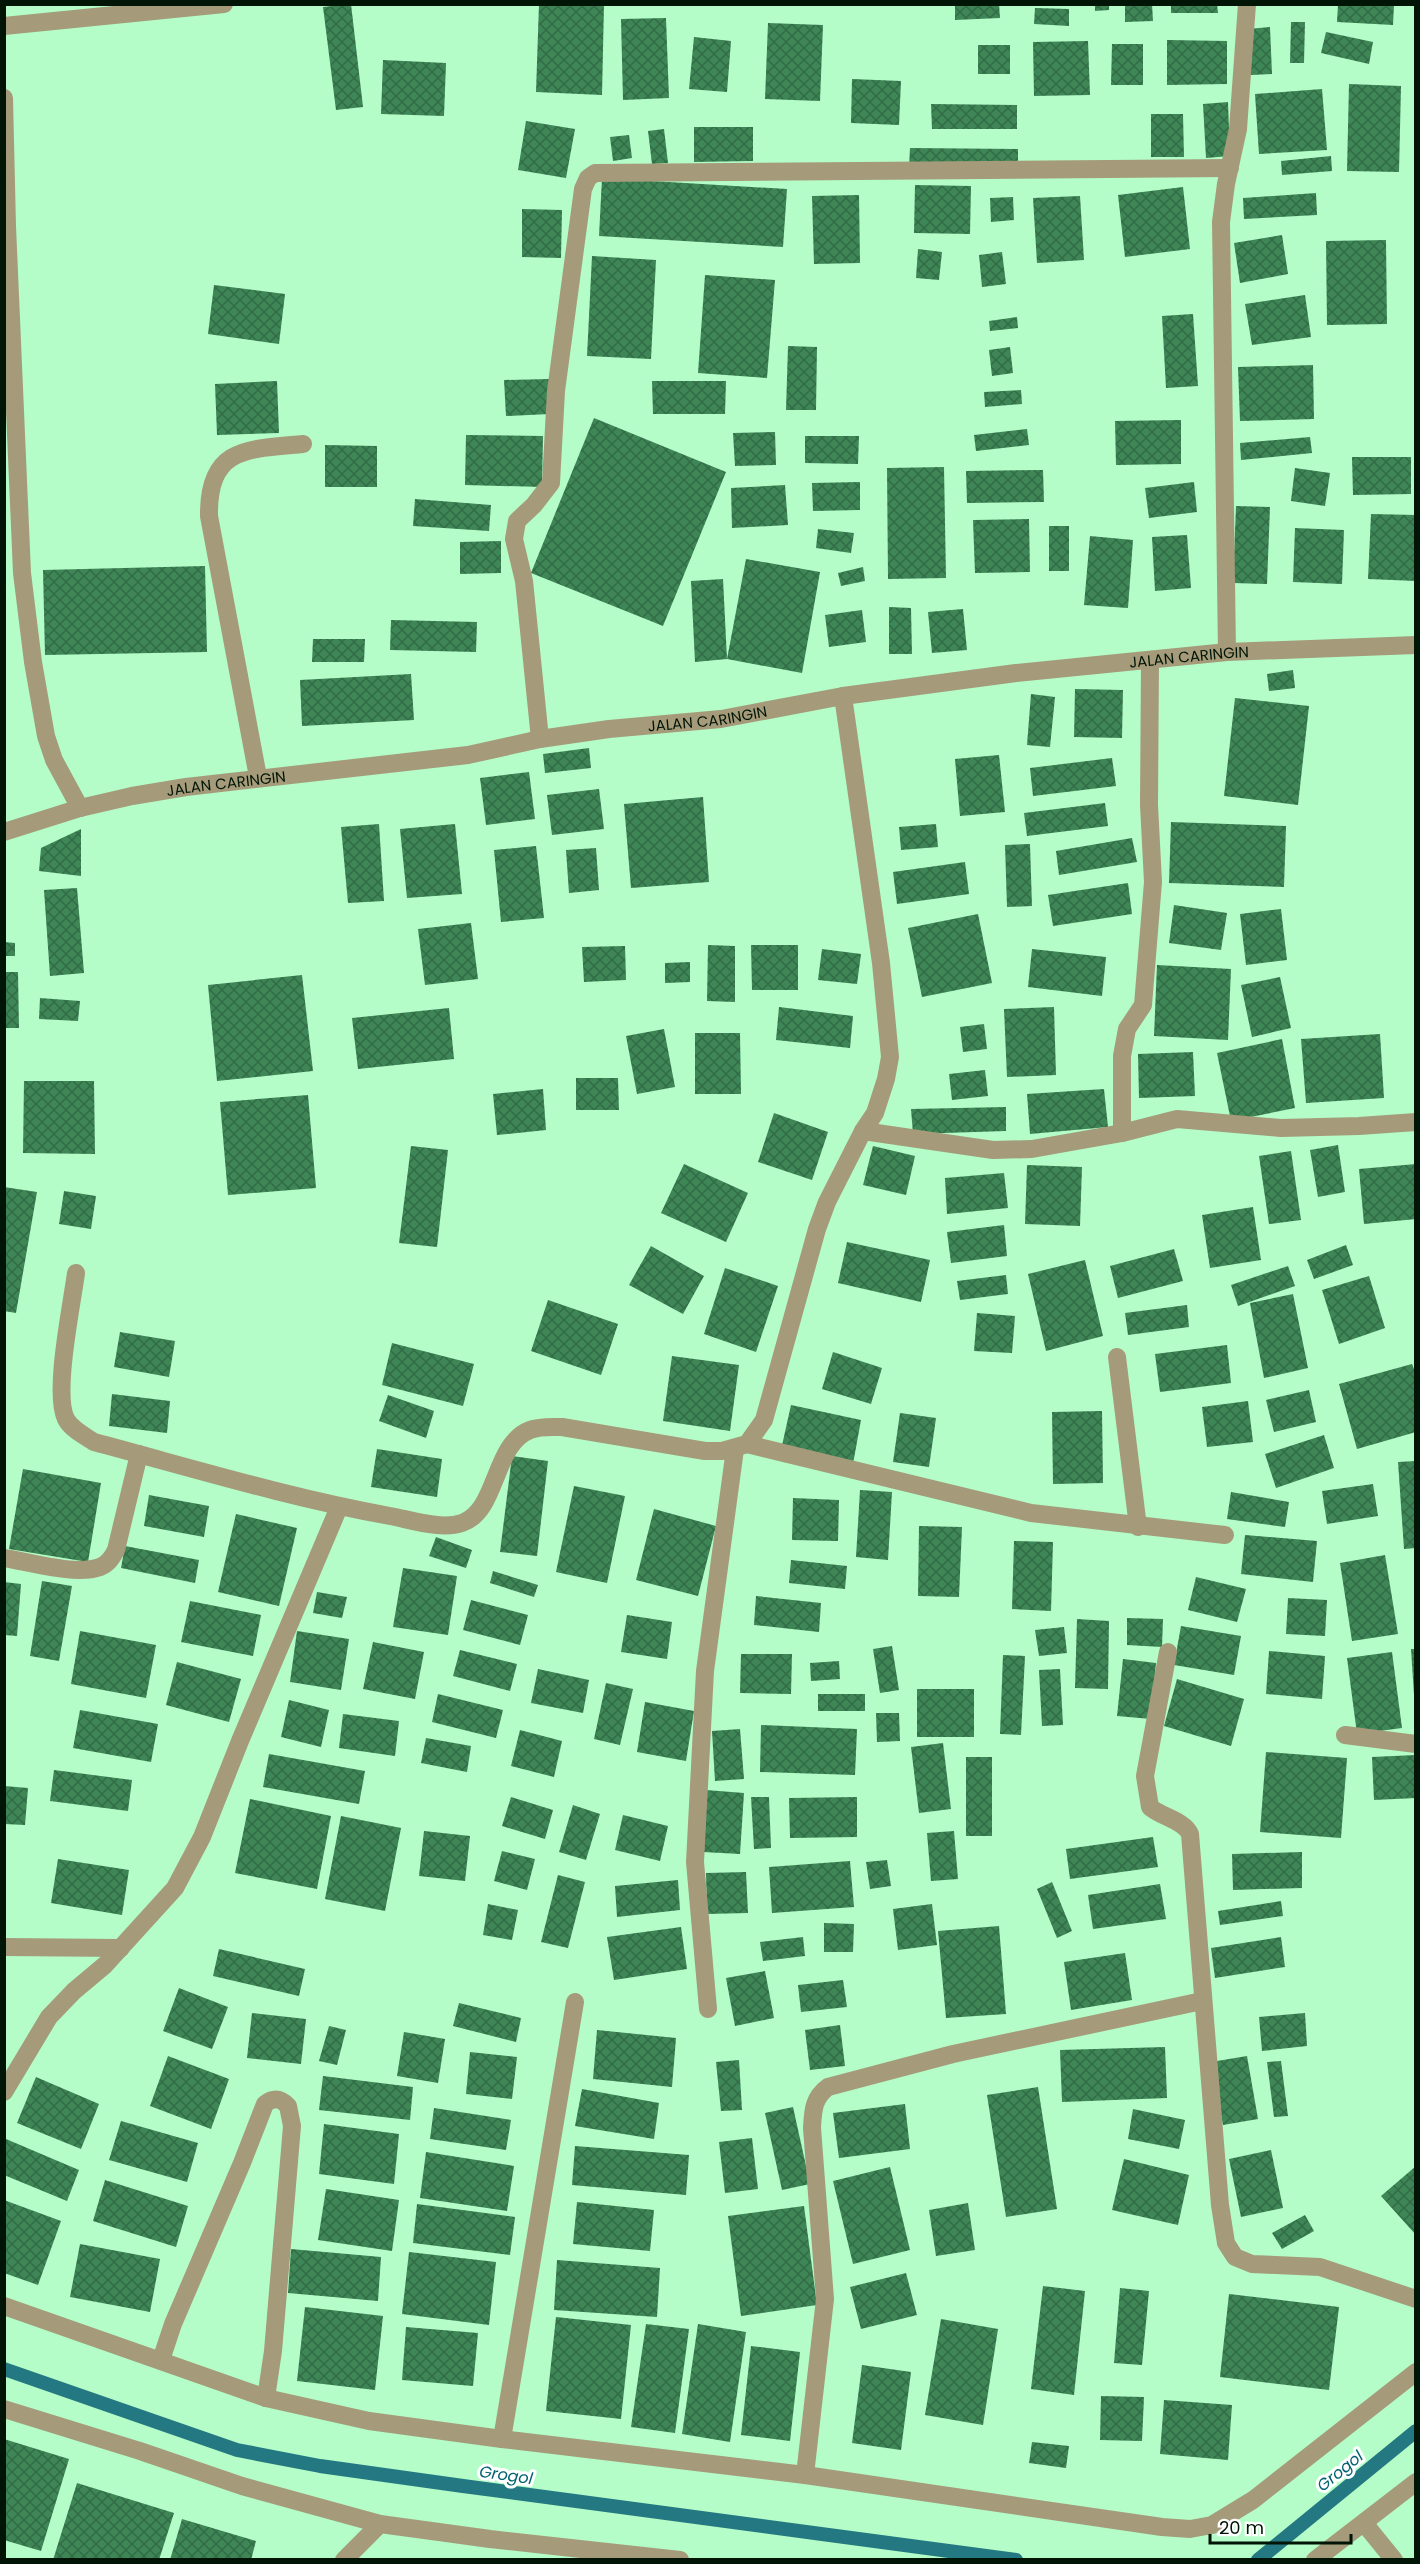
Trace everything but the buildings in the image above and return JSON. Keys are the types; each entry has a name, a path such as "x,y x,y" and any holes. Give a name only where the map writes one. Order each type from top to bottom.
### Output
{"street":[{"path":"4,26 224,4"},
{"path":"1227,652 1221,242 1226,184 1238,129 1247,4"},
{"path":"4,98 7,238 22,573 33,662 46,736 54,760 81,808"},
{"path":"540,739 524,581 514,539 517,521 534,505 550,483 556,391 583,189 588,178 595,173 1230,168"},
{"path":"258,777 209,516 209,495 213,478 224,463 238,453 258,448 303,444"},
{"name":"JALAN CARINGIN","path":"4,832 81,808 132,796 258,777 468,755 540,739 609,729 721,719 843,696 1016,673 1227,652 1416,645"},
{"path":"1122,1133 1122,1056 1127,1029 1143,1005 1154,882 1149,805 1150,660"},
{"path":"708,2009 695,1862 705,1671 741,1446 757,1432 771,1402 806,1267 827,1202 882,1098 890,1057 881,963 843,696"},
{"path":"863,1131 993,1150 1032,1149 1122,1133 1177,1119 1281,1128 1416,1122"},
{"path":"76,1273 62,1384 62,1406 66,1420 77,1431 94,1442 339,1507 432,1524 460,1524 475,1515 482,1505 512,1443 530,1430 561,1427 705,1451 741,1446 1031,1513 1138,1527 1225,1535"},
{"path":"1117,1358 1138,1527"},
{"path":"4,1558 78,1570 102,1567 111,1560 116,1550 139,1454"},
{"path":"4,2092 50,2017 121,1948 175,1888 190,1862 339,1507"},
{"path":"1168,1652 1145,1776 1150,1807 1162,1816 1181,1824 1188,1829 1190,1834 1222,2229 1226,2243 1234,2257 1252,2264 1320,2267 1416,2299"},
{"path":"1345,1735 1416,1744"},
{"path":"4,1947 121,1948"},
{"path":"805,2475 825,2299 812,2128 813,2107 819,2094 828,2087 953,2054 1202,2001"},
{"path":"502,2439 575,2002"},
{"path":"160,2360 172,2324 265,2104 271,2099 280,2100 288,2106 292,2126 273,2351 266,2398"},
{"path":"4,2306 266,2398 369,2421 805,2475 1162,2527 1190,2529 1212,2524 1253,2500 1416,2372"},
{"path":"4,2409 140,2451 242,2486 380,2524 490,2540 680,2559"},
{"path":"1315,2559 1416,2482"},
{"path":"1364,2523 1394,2559"},
{"path":"344,2559 380,2524"}],"waterway":[{"name":"Grogol","path":"4,2369 237,2450 320,2466 1016,2560"},
{"name":"Grogol","path":"1258,2560 1416,2431"}]}
